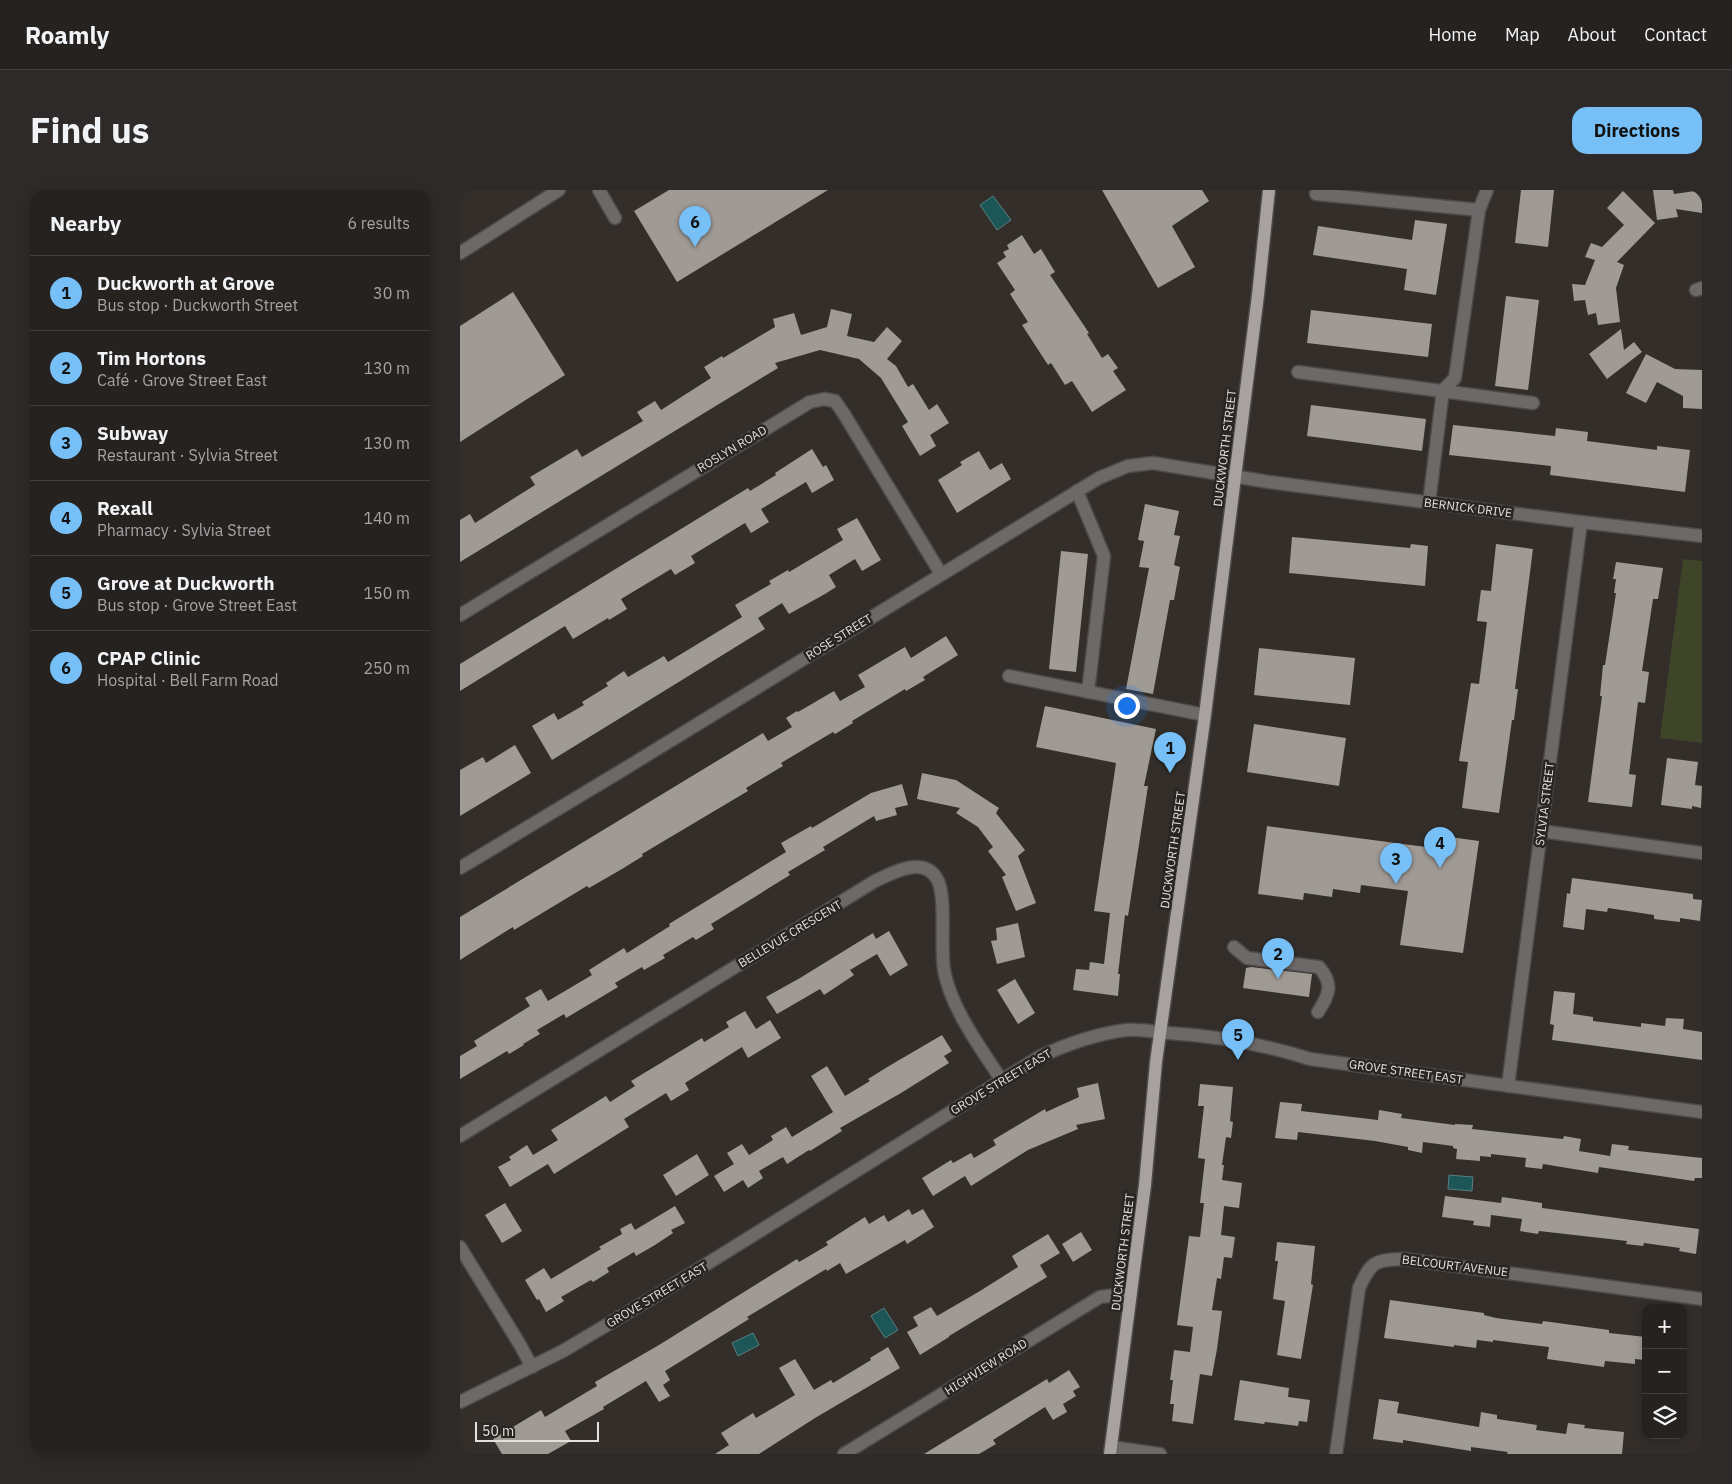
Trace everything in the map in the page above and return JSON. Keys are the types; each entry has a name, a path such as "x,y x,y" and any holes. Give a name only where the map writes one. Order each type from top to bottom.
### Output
{"main road":[{"name":"DUCKWORTH STREET","path":"1111,1451 1145,1185 1156,1062 1205,715 1258,295 1269,190"}],"street":[{"path":"460,253 560,190"},
{"path":"599,190 615,218"},
{"path":"1429,503 1443,390 1455,378 1479,210 1487,190"},
{"path":"1316,194 1479,210"},
{"path":"1298,372 1532,403"},
{"name":"ROSLYN ROAD","path":"460,614 810,402 824,399 835,401 844,414 941,574"},
{"name":"ROSE STREET","path":"460,868 1077,491 1113,471 1142,464 1164,465 1235,477"},
{"name":"BERNICK DRIVE","path":"1235,477 1702,536"},
{"path":"1077,491 1104,556 1088,692"},
{"name":"SYLVIA STREET","path":"1508,1086 1581,522"},
{"path":"1009,676 1205,715"},
{"path":"1541,831 1702,853"},
{"name":"BELLEVUE CRESCENT","path":"460,1136 875,881 904,868 918,867 929,871 937,878 942,905 941,950 949,990 958,1009 1002,1081"},
{"path":"1234,947 1247,958 1319,967 1326,975 1329,985 1327,997 1318,1012"},
{"name":"GROVE STREET EAST","path":"460,1402 563,1352 1039,1058 1078,1041 1128,1030 1198,1035 1255,1044 1310,1059 1702,1112"},
{"path":"460,1247 532,1367"},
{"name":"BELCOURT AVENUE","path":"1336,1454 1359,1288 1368,1268 1376,1263 1403,1259 1702,1299"},
{"name":"HIGHVIEW ROAD","path":"844,1454 1100,1297 1131,1293"},
{"path":"1111,1451 1160,1454"}],"green space":[{"path":"1683,559 1702,561 1702,743 1660,738"}],"water":[{"path":"993,196 1011,220 997,230 980,205"},
{"path":"1449,1175 1473,1177 1472,1191 1448,1189"},
{"path":"884,1308 898,1330 885,1338 871,1316"},
{"path":"753,1333 759,1345 738,1356 732,1343"}],"building":[{"path":"669,190 828,190 677,282 634,211"},
{"path":"1102,190 1202,190 1209,201 1172,226 1195,267 1158,288"},
{"path":"1521,190 1554,190 1548,247 1515,243"},
{"path":"1653,190 1673,190 1674,194 1702,190 1702,213 1676,209 1678,217 1657,220"},
{"path":"1623,191 1655,223 1617,262 1624,265 1616,288 1620,322 1598,325 1596,313 1588,315 1585,300 1574,301 1572,284 1585,285 1595,260 1585,257 1591,243 1602,247 1624,225 1607,208"},
{"path":"1415,220 1447,224 1436,295 1404,290 1407,269 1313,255 1318,226 1412,240"},
{"path":"1022,235 1034,254 1041,249 1055,272 1050,275 1089,333 1087,334 1102,358 1108,354 1118,368 1113,371 1126,390 1092,412 1072,381 1065,385 1051,363 1048,365 1022,325 1028,322 1010,294 1015,290 997,263 1006,257 1003,252 1009,249 1007,245"},
{"path":"513,292 565,375 460,442 460,326"},
{"path":"1506,296 1539,300 1528,390 1495,386"},
{"path":"831,309 852,314 847,336 874,342 887,327 902,341 887,359 896,366 908,387 913,384 929,410 937,404 949,423 930,435 936,446 920,456 902,426 908,422 881,378 859,359 820,350 775,363 778,368 460,562 460,520 470,514 475,523 535,485 530,477 577,449 582,457 643,421 637,412 655,401 661,410 711,378 704,367 775,327 773,319 794,313 801,335 827,327"},
{"path":"1311,310 1432,324 1428,357 1307,343"},
{"path":"1621,329 1624,350 1634,342 1642,352 1607,379 1589,354"},
{"path":"1646,354 1675,369 1702,370 1702,409 1683,408 1683,396 1657,382 1646,403 1626,393"},
{"path":"1311,405 1426,419 1422,451 1307,436"},
{"path":"1453,425 1555,436 1556,428 1588,432 1587,441 1657,450 1657,446 1690,450 1685,492 1550,475 1551,466 1449,455"},
{"path":"812,449 823,467 826,465 834,480 812,493 806,482 761,509 769,522 751,533 745,523 691,556 695,563 675,575 671,569 621,599 627,609 609,620 608,618 573,639 565,626 460,691 460,664 748,488 750,491"},
{"path":"979,451 990,470 1002,463 1011,479 957,513 938,480 962,465 960,462"},
{"path":"1145,504 1179,511 1174,535 1180,536 1174,565 1180,567 1174,600 1170,600 1153,694 1126,689 1149,568 1139,567 1144,541 1138,540"},
{"path":"857,518 881,560 862,571 855,559 829,575 836,587 789,614 782,603 758,618 765,629 552,760 532,726 554,713 558,720 584,705 582,702 608,686 606,683 624,671 628,677 664,656 668,662 742,617 735,605 771,584 769,581 788,570 789,572 843,540 837,529"},
{"path":"1292,537 1410,548 1411,544 1428,546 1425,586 1289,573"},
{"path":"1496,544 1533,549 1515,689 1518,689 1499,813 1462,808 1468,762 1459,761 1471,683 1479,684 1487,622 1477,621 1481,590 1491,591"},
{"path":"1061,551 1088,554 1076,672 1049,669"},
{"path":"1616,562 1663,568 1658,599 1653,599 1642,671 1649,672 1645,703 1638,702 1629,774 1636,775 1632,807 1588,802 1602,696 1600,696 1603,665 1605,665 1616,593 1614,593 1616,579 1613,579"},
{"path":"946,636 958,655 923,677 925,680 906,691 905,689 852,721 853,723 835,734 833,732 781,763 783,766 746,788 748,791 642,854 643,856 622,869 589,888 587,886 514,930 513,927 460,960 460,917 763,733 768,741 792,727 786,718 797,711 834,691 840,701 865,687 858,675 905,647 911,658"},
{"path":"1259,648 1355,658 1350,705 1254,695"},
{"path":"1045,706 1156,729 1144,786 1148,786 1128,916 1125,915 1118,974 1120,974 1118,996 1073,990 1076,969 1089,970 1090,962 1104,964 1110,913 1094,911 1116,763 1036,747"},
{"path":"1254,724 1346,738 1339,786 1247,772"},
{"path":"515,745 531,773 460,816 460,770 483,757 486,763"},
{"path":"1667,758 1698,762 1695,785 1702,786 1701,808 1692,806 1692,809 1661,805"},
{"path":"922,773 956,780 999,808 996,813 1025,850 1018,856 1036,903 1016,911 1002,877 1006,875 988,851 993,847 978,827 956,813 960,808 917,799"},
{"path":"902,784 908,805 895,808 897,815 876,821 874,816 823,847 825,850 788,872 790,875 711,924 714,929 696,940 693,937 663,955 665,958 644,970 642,967 615,983 618,987 598,999 566,1018 564,1014 537,1030 540,1034 524,1045 509,1054 507,1051 460,1079 460,1056 477,1046 474,1041 530,1006 525,998 541,989 548,1001 592,975 589,970 624,948 627,953 670,926 669,924 786,852 781,843 811,826 812,828 871,793"},
{"path":"1267,826 1426,847 1428,834 1479,841 1463,953 1400,945 1408,891 1361,885 1360,893 1333,889 1332,897 1304,893 1303,900 1258,894"},
{"path":"1572,878 1693,894 1693,899 1702,900 1700,921 1680,918 1680,922 1654,919 1654,915 1608,908 1607,912 1586,909 1584,930 1563,927 1567,893 1570,894"},
{"path":"1018,923 1025,957 997,964 991,941 997,940 996,928"},
{"path":"889,931 908,965 890,976 877,954 850,970 854,975 824,995 820,989 777,1014 766,997 873,933 876,939"},
{"path":"1246,968 1312,974 1309,997 1243,988"},
{"path":"1015,979 1035,1013 1018,1024 997,990"},
{"path":"1554,991 1575,993 1573,1014 1593,1017 1593,1021 1641,1027 1641,1023 1665,1026 1666,1018 1684,1019 1683,1029 1702,1032 1702,1060 1552,1040 1554,1025 1550,1024"},
{"path":"745,1011 756,1029 770,1020 781,1038 748,1058 742,1047 685,1083 689,1090 671,1101 666,1093 624,1119 629,1127 554,1174 548,1164 510,1187 498,1167 511,1160 509,1157 527,1145 533,1155 558,1140 551,1130 606,1096 610,1102 635,1086 631,1081 702,1038 704,1042 729,1027 726,1022"},
{"path":"942,1035 952,1051 944,1056 949,1063 840,1128 842,1131 810,1151 787,1164 783,1157 759,1171 763,1178 748,1188 743,1180 724,1192 714,1176 734,1164 727,1153 742,1144 749,1155 773,1140 771,1136 786,1127 792,1137 833,1112 811,1076 827,1066 845,1096 870,1081 868,1079"},
{"path":"1098,1083 1105,1119 1076,1125 1078,1129 1028,1150 971,1186 965,1176 933,1196 922,1178 951,1160 953,1163 971,1153 974,1158 996,1145 993,1140 1045,1109 1046,1112 1079,1097 1077,1088"},
{"path":"1200,1084 1233,1087 1230,1121 1233,1122 1231,1138 1226,1137 1222,1180 1242,1183 1239,1208 1224,1206 1221,1235 1235,1237 1232,1258 1224,1257 1221,1279 1217,1278 1212,1310 1222,1311 1217,1349 1212,1376 1200,1374 1193,1424 1172,1421 1174,1404 1170,1404 1173,1380 1170,1380 1174,1350 1190,1352 1193,1327 1177,1325 1189,1236 1200,1237 1204,1203 1200,1203 1205,1159 1198,1158 1204,1106 1198,1106"},
{"path":"1280,1102 1302,1104 1301,1111 1378,1120 1379,1110 1402,1114 1401,1118 1455,1125 1473,1125 1472,1129 1563,1139 1564,1136 1581,1139 1579,1151 1610,1156 1612,1144 1629,1146 1628,1150 1702,1158 1702,1178 1695,1178 1694,1181 1599,1167 1598,1173 1543,1164 1542,1169 1525,1167 1526,1158 1491,1154 1491,1157 1480,1156 1480,1161 1456,1159 1457,1149 1453,1148 1453,1146 1423,1142 1422,1153 1408,1150 1408,1147 1375,1141 1298,1132 1297,1140 1275,1138"},
{"path":"697,1154 709,1175 676,1196 663,1175"},
{"path":"1445,1196 1501,1203 1502,1197 1542,1203 1542,1208 1699,1229 1696,1254 1679,1251 1680,1248 1644,1243 1643,1246 1626,1244 1627,1241 1539,1231 1538,1234 1520,1231 1522,1219 1491,1215 1490,1227 1473,1225 1474,1221 1442,1217"},
{"path":"505,1203 522,1231 502,1243 485,1215"},
{"path":"675,1206 685,1223 671,1230 673,1233 636,1256 634,1252 607,1268 609,1272 561,1297 564,1301 546,1312 525,1280 544,1268 551,1279 622,1234 620,1229 631,1223 635,1230"},
{"path":"909,1209 912,1215 923,1209 934,1227 907,1244 905,1240 846,1274 840,1263 827,1271 826,1269 747,1317 749,1319 665,1371 670,1380 663,1385 670,1396 659,1402 646,1381 603,1407 604,1409 565,1431 571,1441 548,1454 502,1454 493,1439 541,1410 545,1417 597,1386 595,1382 659,1345 797,1259 799,1262 828,1245 826,1242 865,1217 869,1224 884,1215 888,1222"},
{"path":"1081,1232 1092,1250 1073,1262 1062,1244"},
{"path":"1048,1234 1060,1253 1040,1265 1047,1277 920,1355 907,1332 918,1326 913,1317 931,1307 937,1316 980,1291 1018,1267 1012,1256"},
{"path":"1277,1242 1315,1246 1311,1284 1313,1285 1301,1359 1277,1355 1285,1301 1273,1299 1278,1261 1275,1261"},
{"path":"1390,1300 1484,1313 1484,1315 1496,1318 1542,1324 1543,1321 1609,1330 1609,1333 1642,1337 1642,1360 1635,1359 1635,1364 1605,1361 1604,1367 1547,1359 1549,1347 1493,1340 1493,1342 1477,1340 1476,1348 1454,1345 1454,1347 1384,1338"},
{"path":"888,1347 900,1368 815,1418 759,1454 715,1454 729,1445 721,1433 753,1413 756,1418 795,1395 779,1368 795,1359 814,1390 831,1380 833,1383 871,1360 870,1358"},
{"path":"1069,1370 1080,1387 1073,1391 1076,1396 1063,1404 1067,1412 1053,1420 1045,1407 993,1440 996,1444 979,1454 924,1454 1047,1379 1049,1383"},
{"path":"1240,1380 1289,1388 1288,1397 1310,1400 1307,1422 1299,1421 1298,1426 1234,1420"},
{"path":"1379,1399 1399,1402 1397,1413 1479,1427 1481,1412 1497,1415 1497,1419 1537,1425 1536,1430 1566,1434 1568,1423 1585,1425 1584,1428 1624,1432 1622,1454 1507,1454 1508,1452 1471,1447 1471,1451 1403,1440 1403,1443 1373,1439"}],"place":[{"name":"CPAP Clinic","path":"695,247"},
{"name":"Duckworth at Grove","path":"1170,773"},
{"name":"Rexall","path":"1440,868"},
{"name":"Subway","path":"1396,884"},
{"name":"Tim Hortons","path":"1278,979"},
{"name":"Grove at Duckworth","path":"1238,1060"}]}
